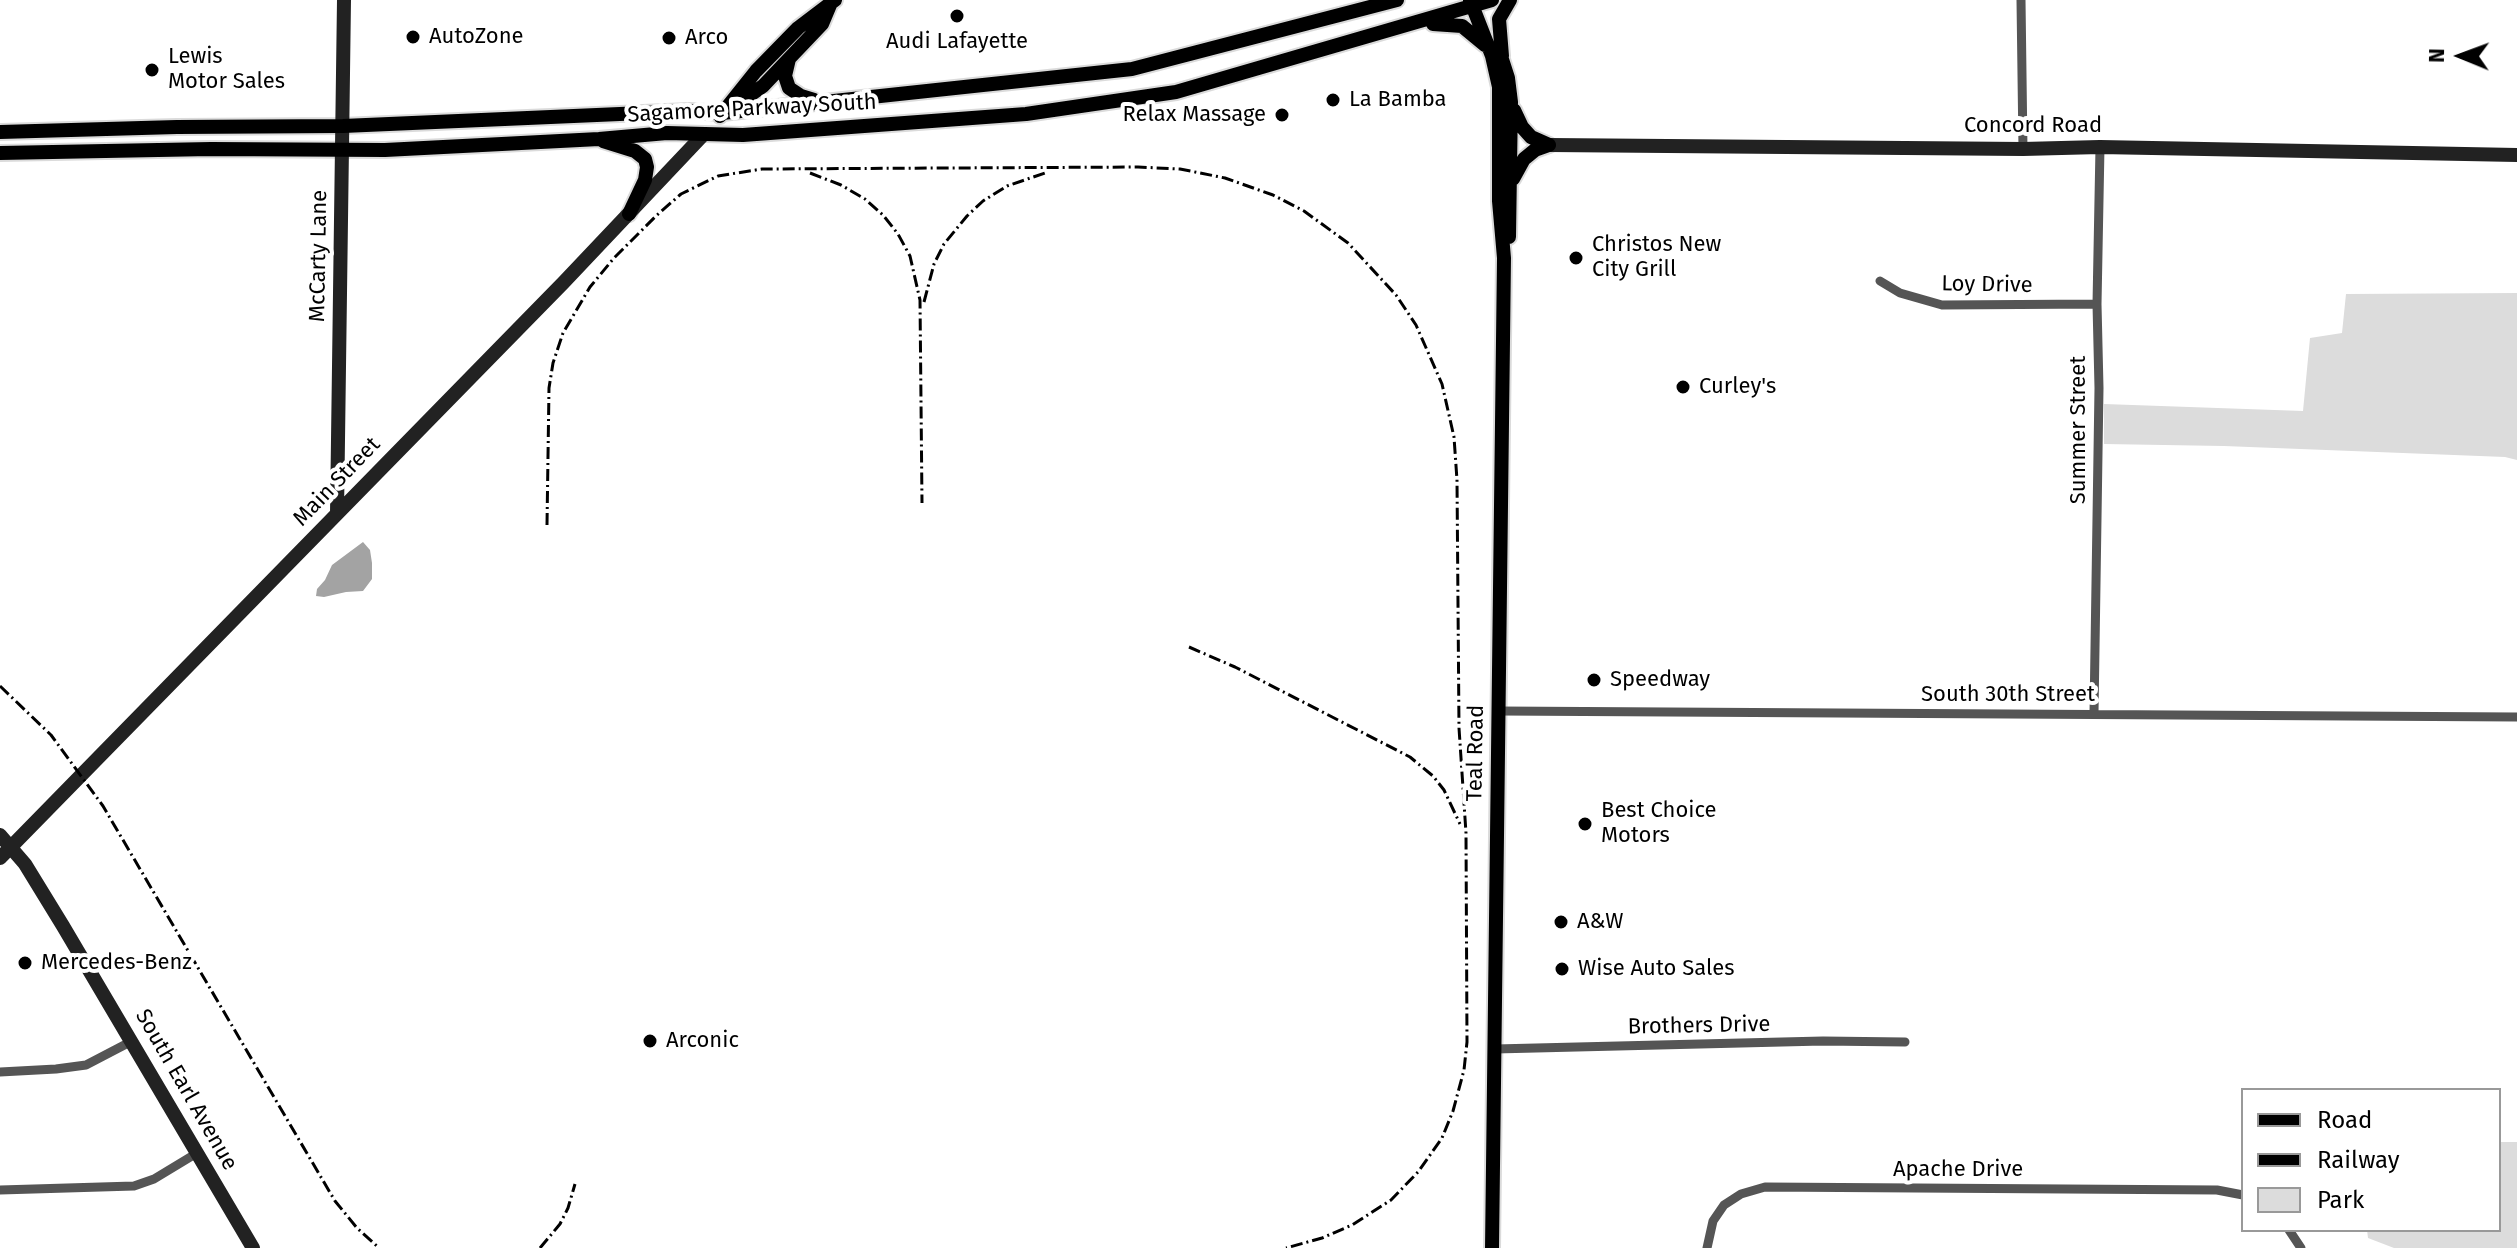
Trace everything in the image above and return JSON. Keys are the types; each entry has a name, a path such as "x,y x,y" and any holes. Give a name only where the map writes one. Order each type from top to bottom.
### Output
{"main road":[{"name":"McCarty Lane","path":"337,513 344,0"},
{"name":"Sagamore Parkway South","path":"0,132 343,126 647,112 722,113 1132,69 1397,0"},
{"name":"Sagamore Parkway South","path":"0,153 385,150 667,133 743,135 1026,114 1176,92 1492,0"},
{"path":"1497,56 1499,19 1510,0"},
{"path":"722,113 757,91 790,58 822,24 833,2"},
{"path":"704,134 756,71 798,28 833,2"},
{"name":"Teal Road","path":"1471,4 1497,56 1511,102 1509,232 1504,258"},
{"path":"1405,27 1462,26 1497,56"},
{"name":"Teal Road","path":"1492,1248 1504,258 1499,201 1497,56"},
{"path":"790,58 785,76 789,88 801,96 826,102"},
{"path":"1511,102 1522,127 1531,137 1549,145"},
{"name":"Main Street","path":"0,858 704,134"},
{"path":"599,139 635,151 645,159 645,180 629,214"},
{"path":"1511,185 1524,159 1535,150 1549,145"},
{"name":"Concord Road","path":"1549,145 2100,147 2517,155"},
{"name":"South Earl Avenue","path":"0,835 25,864 253,1248"}],"street":[{"path":"2021,0 2023,149"},
{"name":"Summer Street","path":"2094,713 2100,147"},
{"name":"Loy Drive","path":"1880,281 1900,293 1942,305 2097,304"},
{"name":"South 30th Street","path":"1499,711 2517,717"},
{"path":"0,1072 86,1065 132,1041"},
{"name":"Brothers Drive","path":"1495,1049 1905,1042"},
{"path":"0,1190 134,1186 154,1179 197,1153"},
{"name":"Apache Drive","path":"1707,1248 1713,1221 1724,1205 1741,1194 1765,1187 2217,1190 2241,1195"}],"green space":[{"path":"2517,293 2517,460 2505,457 2224,446 2104,444 2104,404 2303,411 2310,338 2342,333 2346,294"},
{"path":"2501,1142 2517,1142 2517,1248 2394,1248 2368,1238 2367,1232 2501,1232"}],"shaded area":[{"path":"363,542 370,550 372,579 363,591 316,596 332,565"}],"railway":[{"path":"547,525 549,388 563,333 590,287 614,258 681,194 718,176 762,169 1180,169 1225,178 1273,195 1304,211 1348,243 1396,295 1416,325 1442,384 1454,437 1459,728 1466,833 1467,1042 1464,1070 1453,1111 1442,1138 1418,1172 1391,1200 1352,1225 1322,1238 1286,1248"},
{"path":"810,173 865,199 883,215 910,256 920,300 922,503"},
{"path":"924,302 934,264 944,244 967,216 1007,186 1045,173"},
{"path":"1189,647 1235,667 1410,757 1444,790 1460,824"},
{"path":"0,686 51,735 103,806 335,1201 379,1248"},
{"path":"540,1248 560,1224 575,1184"}],"place":[{"name":"Audi Lafayette","path":"957,16"},
{"name":"AutoZone","path":"413,37"},
{"name":"Arco","path":"669,38"},
{"name":"Lewis Motor Sales","path":"152,70"},
{"name":"La Bamba","path":"1333,100"},
{"name":"Relax Massage","path":"1282,115"},
{"name":"Christos New City Grill","path":"1576,258"},
{"name":"Curley's","path":"1683,387"},
{"name":"Speedway","path":"1594,680"},
{"name":"Best Choice Motors","path":"1585,824"},
{"name":"A&W","path":"1561,922"},
{"name":"Mercedes-Benz","path":"25,963"},
{"name":"Wise Auto Sales","path":"1562,969"},
{"name":"Arconic","path":"650,1041"}]}
